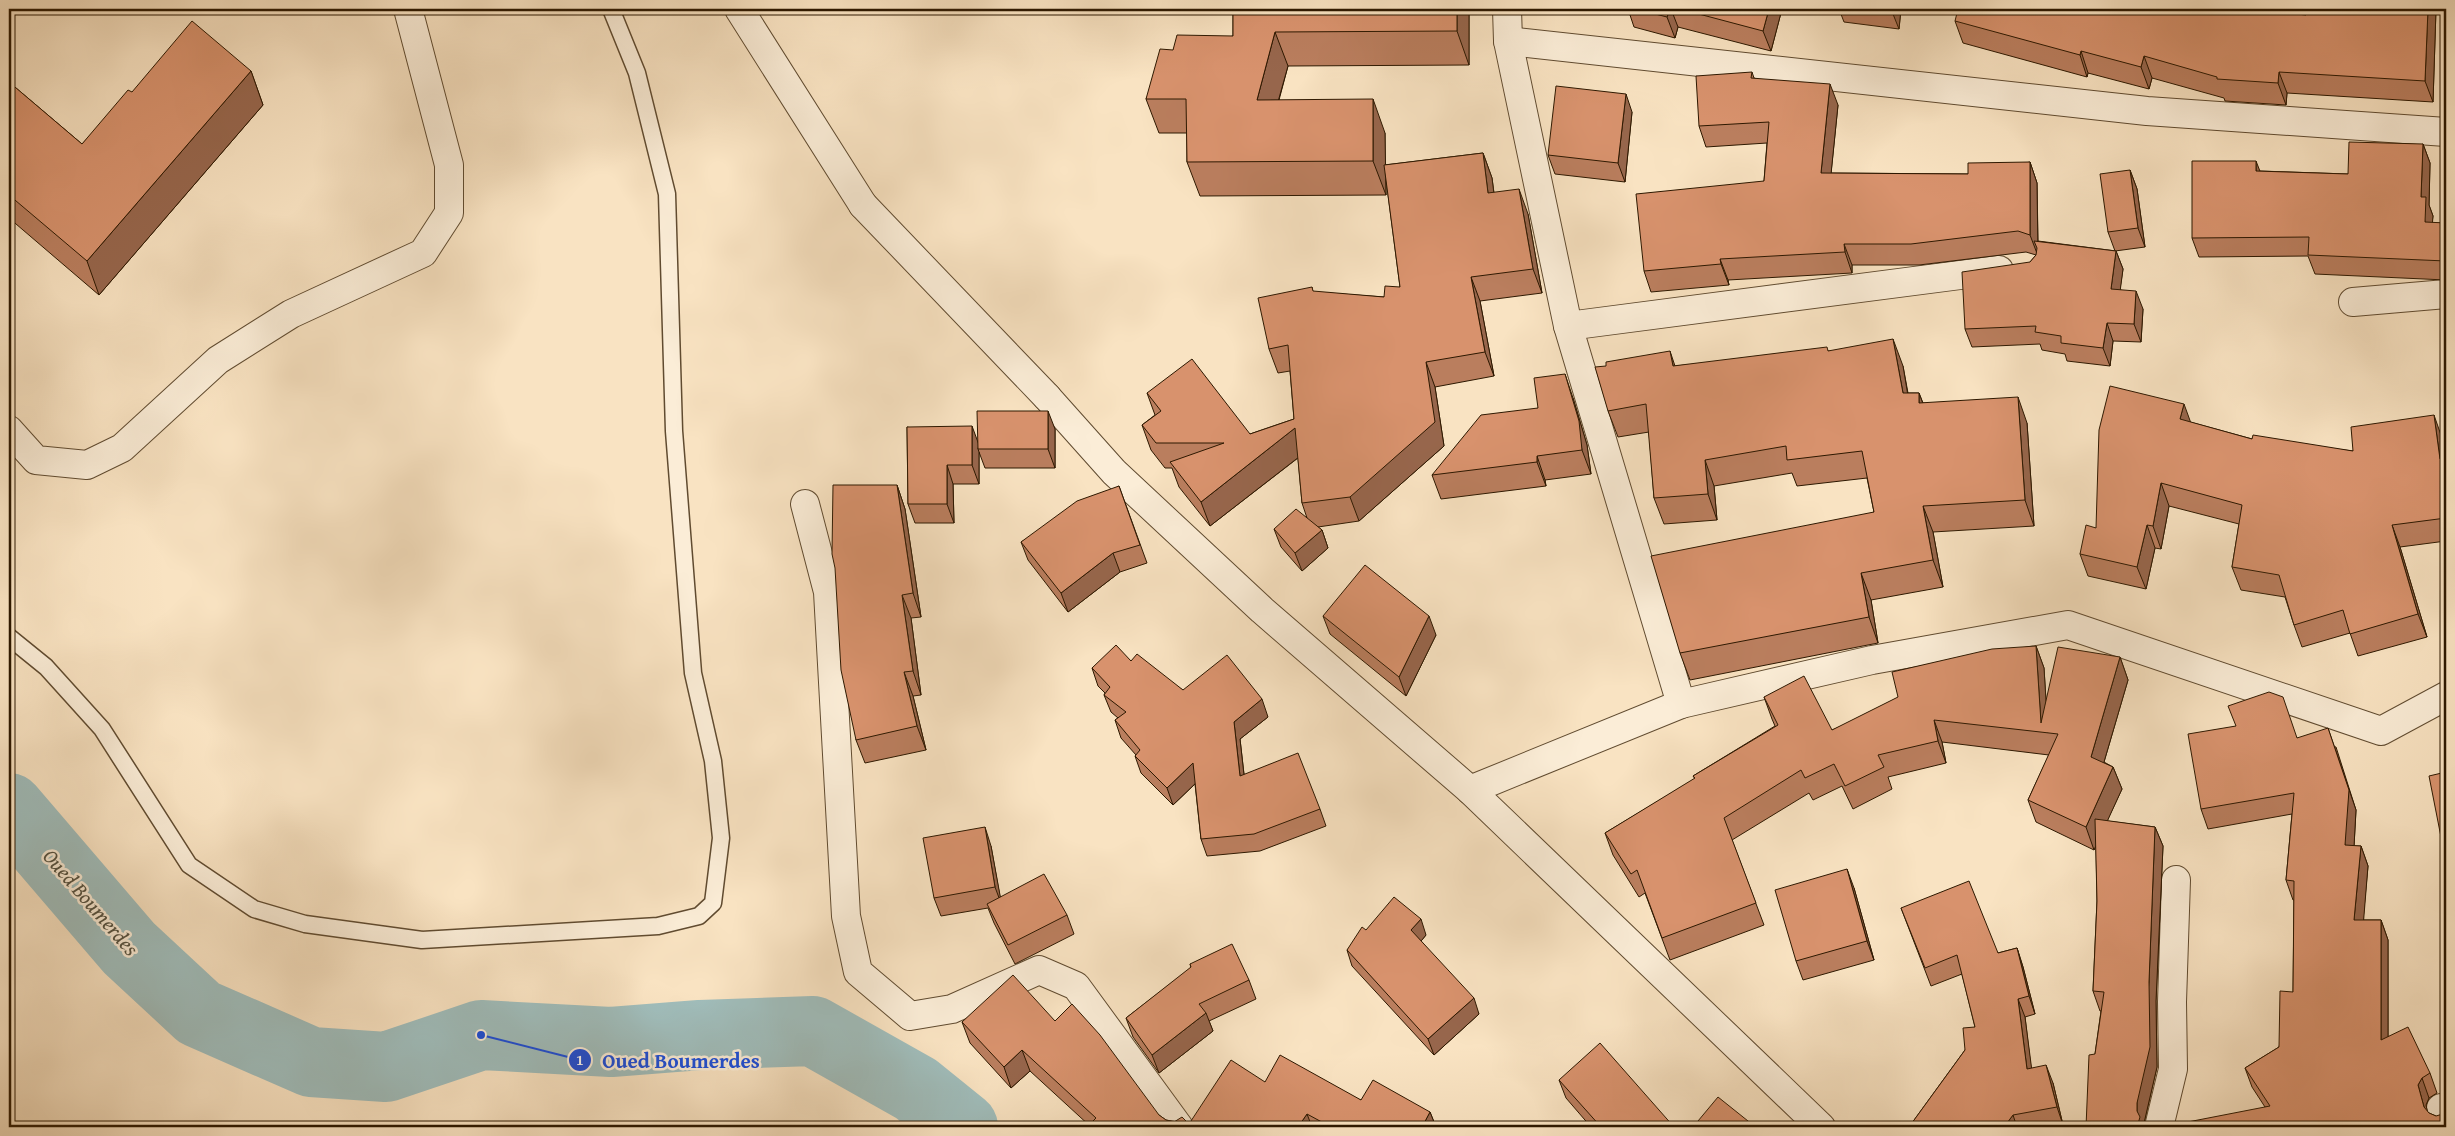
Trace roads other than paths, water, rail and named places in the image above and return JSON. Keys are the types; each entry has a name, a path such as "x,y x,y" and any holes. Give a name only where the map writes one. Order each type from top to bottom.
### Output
{"street":[{"path":"9,430 36,460 87,465 122,448 218,360 290,314 423,253 449,213 449,165 408,9"},
{"path":"738,9 863,205 1047,397 1114,472 1262,610 1470,790 1821,1127"},
{"path":"1507,9 1508,40 1568,326 1681,704"},
{"path":"1508,40 2147,112 2446,132"},
{"path":"1568,326 2028,267"},
{"path":"2353,302 2446,294"},
{"path":"805,504 828,592 846,916 858,972 910,1016 952,1009 1040,970 1076,986 1179,1127"},
{"path":"1470,790 1681,704 1872,660 2068,626 2381,731 2446,696"},
{"path":"2159,1127 2173,1069 2172,1002 2176,880"}],"lane":[{"path":"9,637 46,667 102,729 189,865 254,909 305,924 422,940 658,926 699,916 713,903 721,838 713,761 692,673 674,431 667,194 636,73 611,9"}],"waterway":[{"name":"Oued Boumerdes","path":"9,808 129,948 199,1013 311,1062 386,1067 481,1035 611,1042 700,1035 813,1031 916,1089 963,1127"}],"place":[{"name":"Oued Boumerdes","path":"481,1035"}]}
